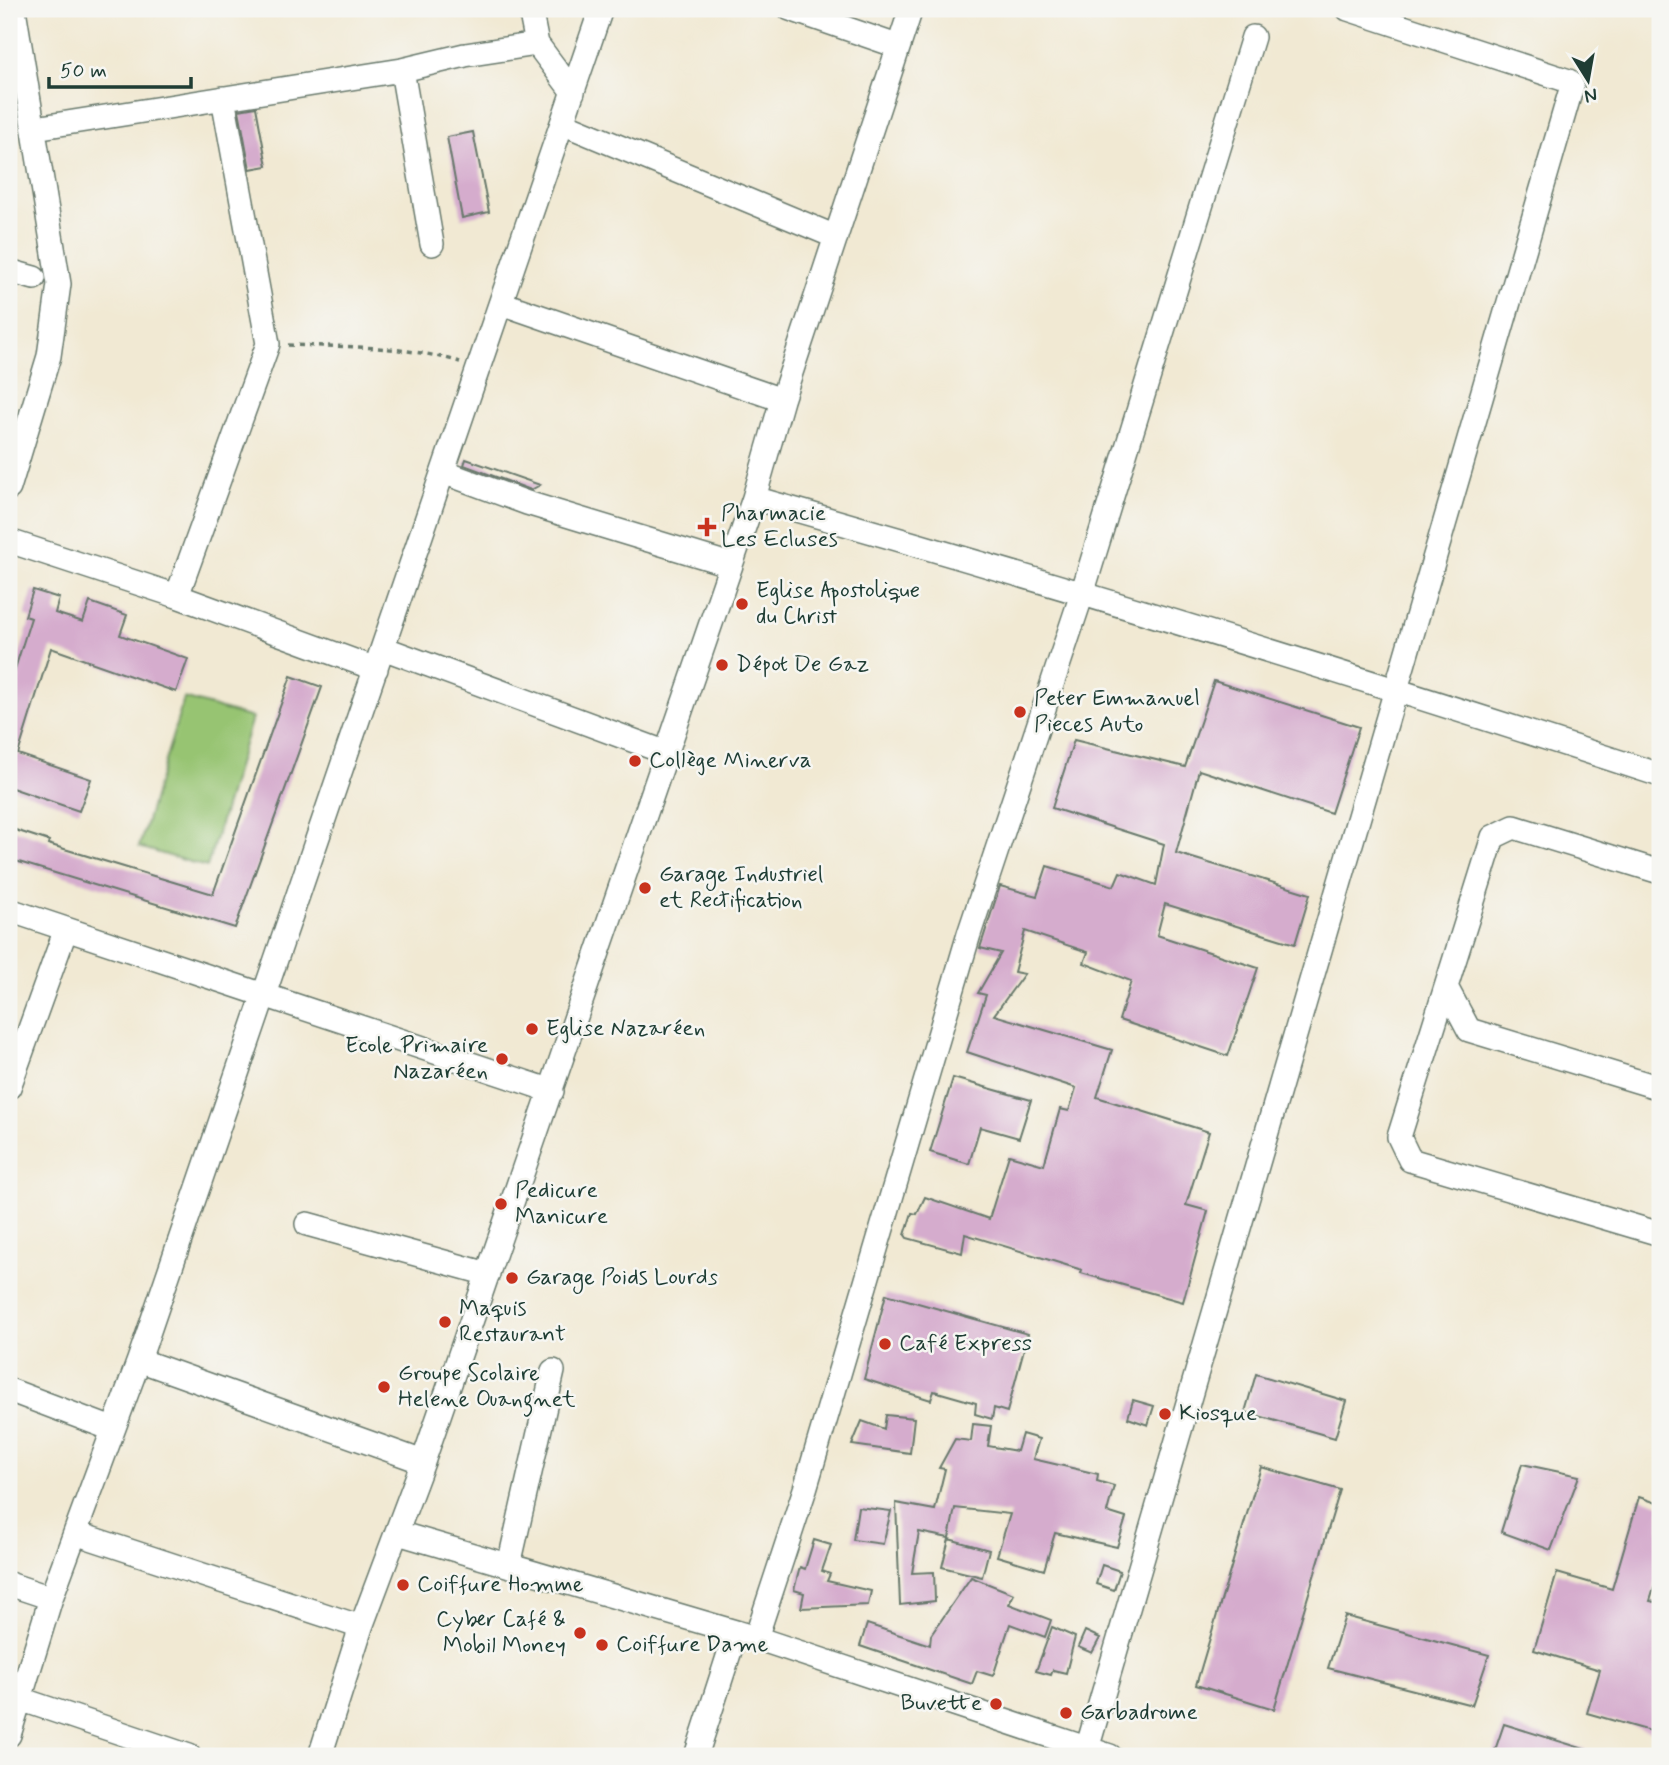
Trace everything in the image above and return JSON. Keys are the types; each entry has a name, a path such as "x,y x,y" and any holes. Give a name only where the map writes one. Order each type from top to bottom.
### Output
{"street":[{"path":"9,487 49,356 59,285 14,9"},
{"path":"530,9 537,44 573,92"},
{"path":"9,1735 51,1598 139,1360 601,9"},
{"path":"790,9 897,46"},
{"path":"320,1756 361,1627 423,1462 754,498 782,400 911,9"},
{"path":"1087,1749 1572,86 1565,80 1348,9"},
{"path":"696,1756 805,1489 970,933 1082,594 1252,37"},
{"path":"35,128 402,70 466,55 537,44"},
{"path":"402,70 432,244"},
{"path":"177,596 268,344 223,98"},
{"path":"562,123 836,237"},
{"path":"9,271 34,278"},
{"path":"501,303 782,400"},
{"path":"443,472 527,503 731,565"},
{"path":"754,498 1397,690 1660,775"},
{"path":"9,541 667,753"},
{"path":"1660,872 1514,827 1493,837 1399,1137 1410,1160 1660,1234"},
{"path":"9,909 552,1091"},
{"path":"9,1087 65,929"},
{"path":"1446,987 1469,1030 1660,1088"},
{"path":"307,1224 488,1274"},
{"path":"139,1360 423,1462"},
{"path":"509,1566 554,1371"},
{"path":"9,1390 112,1429"},
{"path":"75,1533 361,1627"},
{"path":"398,1533 746,1635 1110,1756"},
{"path":"9,1584 51,1598"},
{"path":"20,1699 189,1756"}],"path":[{"path":"268,344 426,352 479,368"}],"green space":[{"path":"184,698 252,718 207,867 139,847"}],"building":[{"path":"256,107 267,166 250,169 239,110"},
{"path":"473,132 489,212 462,218 447,137"},
{"path":"466,459 540,485 531,490 464,465"},
{"path":"33,590 59,598 55,613 83,622 90,602 127,615 120,635 188,659 176,692 51,648 18,754 91,779 79,811 9,787 9,688 31,618 25,616"},
{"path":"291,676 322,687 235,928 9,859 9,828 49,841 48,844 213,894"},
{"path":"1214,681 1359,727 1331,813 1199,770 1176,853 1310,894 1295,944 1165,904 1157,935 1258,968 1228,1056 1119,1020 1131,981 1084,963 1088,952 1025,931 1014,972 1024,974 994,1015 1112,1050 1097,1097 1209,1132 1186,1205 1208,1211 1183,1302 1081,1273 1082,1270 965,1234 962,1253 907,1238 905,1235 912,1213 917,1214 925,1197 989,1219 1009,1155 1044,1165 1060,1109 1069,1111 1076,1088 967,1052 986,995 978,993 1001,953 980,948 1000,886 1037,896 1047,866 1114,886 1120,872 1156,885 1164,844 1052,808 1074,740 1185,767"},
{"path":"953,1078 1031,1100 1019,1138 980,1127 969,1164 930,1152"},
{"path":"886,1294 1028,1334 1007,1412 994,1408 992,1419 975,1414 976,1403 934,1391 931,1400 864,1379"},
{"path":"1256,1374 1346,1401 1335,1438 1245,1412"},
{"path":"1133,1400 1154,1406 1148,1425 1128,1418"},
{"path":"886,1415 914,1418 910,1453 852,1445 862,1421 884,1429"},
{"path":"973,1424 991,1426 988,1446 1017,1451 1022,1434 1039,1439 1033,1459 1098,1474 1097,1481 1114,1486 1107,1512 1126,1518 1117,1547 1055,1533 1044,1570 997,1556 1010,1514 955,1508 949,1538 919,1532 912,1573 934,1572 935,1601 900,1605 896,1503 935,1510 945,1469 939,1468 955,1439 971,1441"},
{"path":"1522,1464 1579,1476 1551,1550 1501,1532"},
{"path":"1261,1467 1340,1490 1274,1709 1196,1685"},
{"path":"1639,1497 1660,1504 1660,1569 1650,1601 1660,1603 1660,1723 1657,1733 1587,1713 1600,1670 1534,1650 1557,1573 1612,1589"},
{"path":"858,1507 891,1511 883,1544 853,1540"},
{"path":"949,1539 989,1550 982,1577 942,1567"},
{"path":"814,1540 831,1545 822,1571 830,1574 827,1581 871,1591 868,1605 801,1608 804,1593 794,1590 800,1567 805,1569"},
{"path":"1102,1565 1120,1571 1114,1590 1096,1584"},
{"path":"971,1577 1014,1594 1009,1604 1051,1620 1045,1637 1010,1624 993,1676 977,1671 972,1684 860,1646 867,1624 930,1645 931,1635"},
{"path":"1345,1616 1489,1655 1472,1705 1328,1668"},
{"path":"1052,1627 1075,1637 1066,1673 1053,1670 1051,1675 1036,1671"},
{"path":"1085,1631 1100,1638 1092,1653 1078,1647"},
{"path":"1504,1724 1597,1753 1597,1756 1493,1756"}],"place":[{"name":"Pharmacie Les Ecluses","path":"707,527"},
{"name":"Eglise Apostolique du Christ","path":"742,604"},
{"name":"Dépot De Gaz","path":"722,665"},
{"name":"Peter Emmanuel Pieces Auto","path":"1020,712"},
{"name":"Collège Minerva","path":"635,761"},
{"name":"Garage Industriel et Rectification","path":"645,888"},
{"name":"Eglise Nazaréen","path":"532,1029"},
{"name":"Ecole Primaire Nazaréen","path":"502,1059"},
{"name":"Pedicure Manicure","path":"501,1204"},
{"name":"Garage Poids Lourds","path":"512,1278"},
{"name":"Maquis Restaurant","path":"445,1322"},
{"name":"Café Express","path":"885,1344"},
{"name":"Groupe Scolaire Helene Ouangnet","path":"384,1387"},
{"name":"Kiosque","path":"1165,1414"},
{"name":"Coiffure Homme","path":"403,1585"},
{"name":"Cyber Café & Mobil Money","path":"580,1633"},
{"name":"Coiffure Dame","path":"602,1645"},
{"name":"Buvette","path":"996,1704"},
{"name":"Garbadrome","path":"1066,1713"}]}
